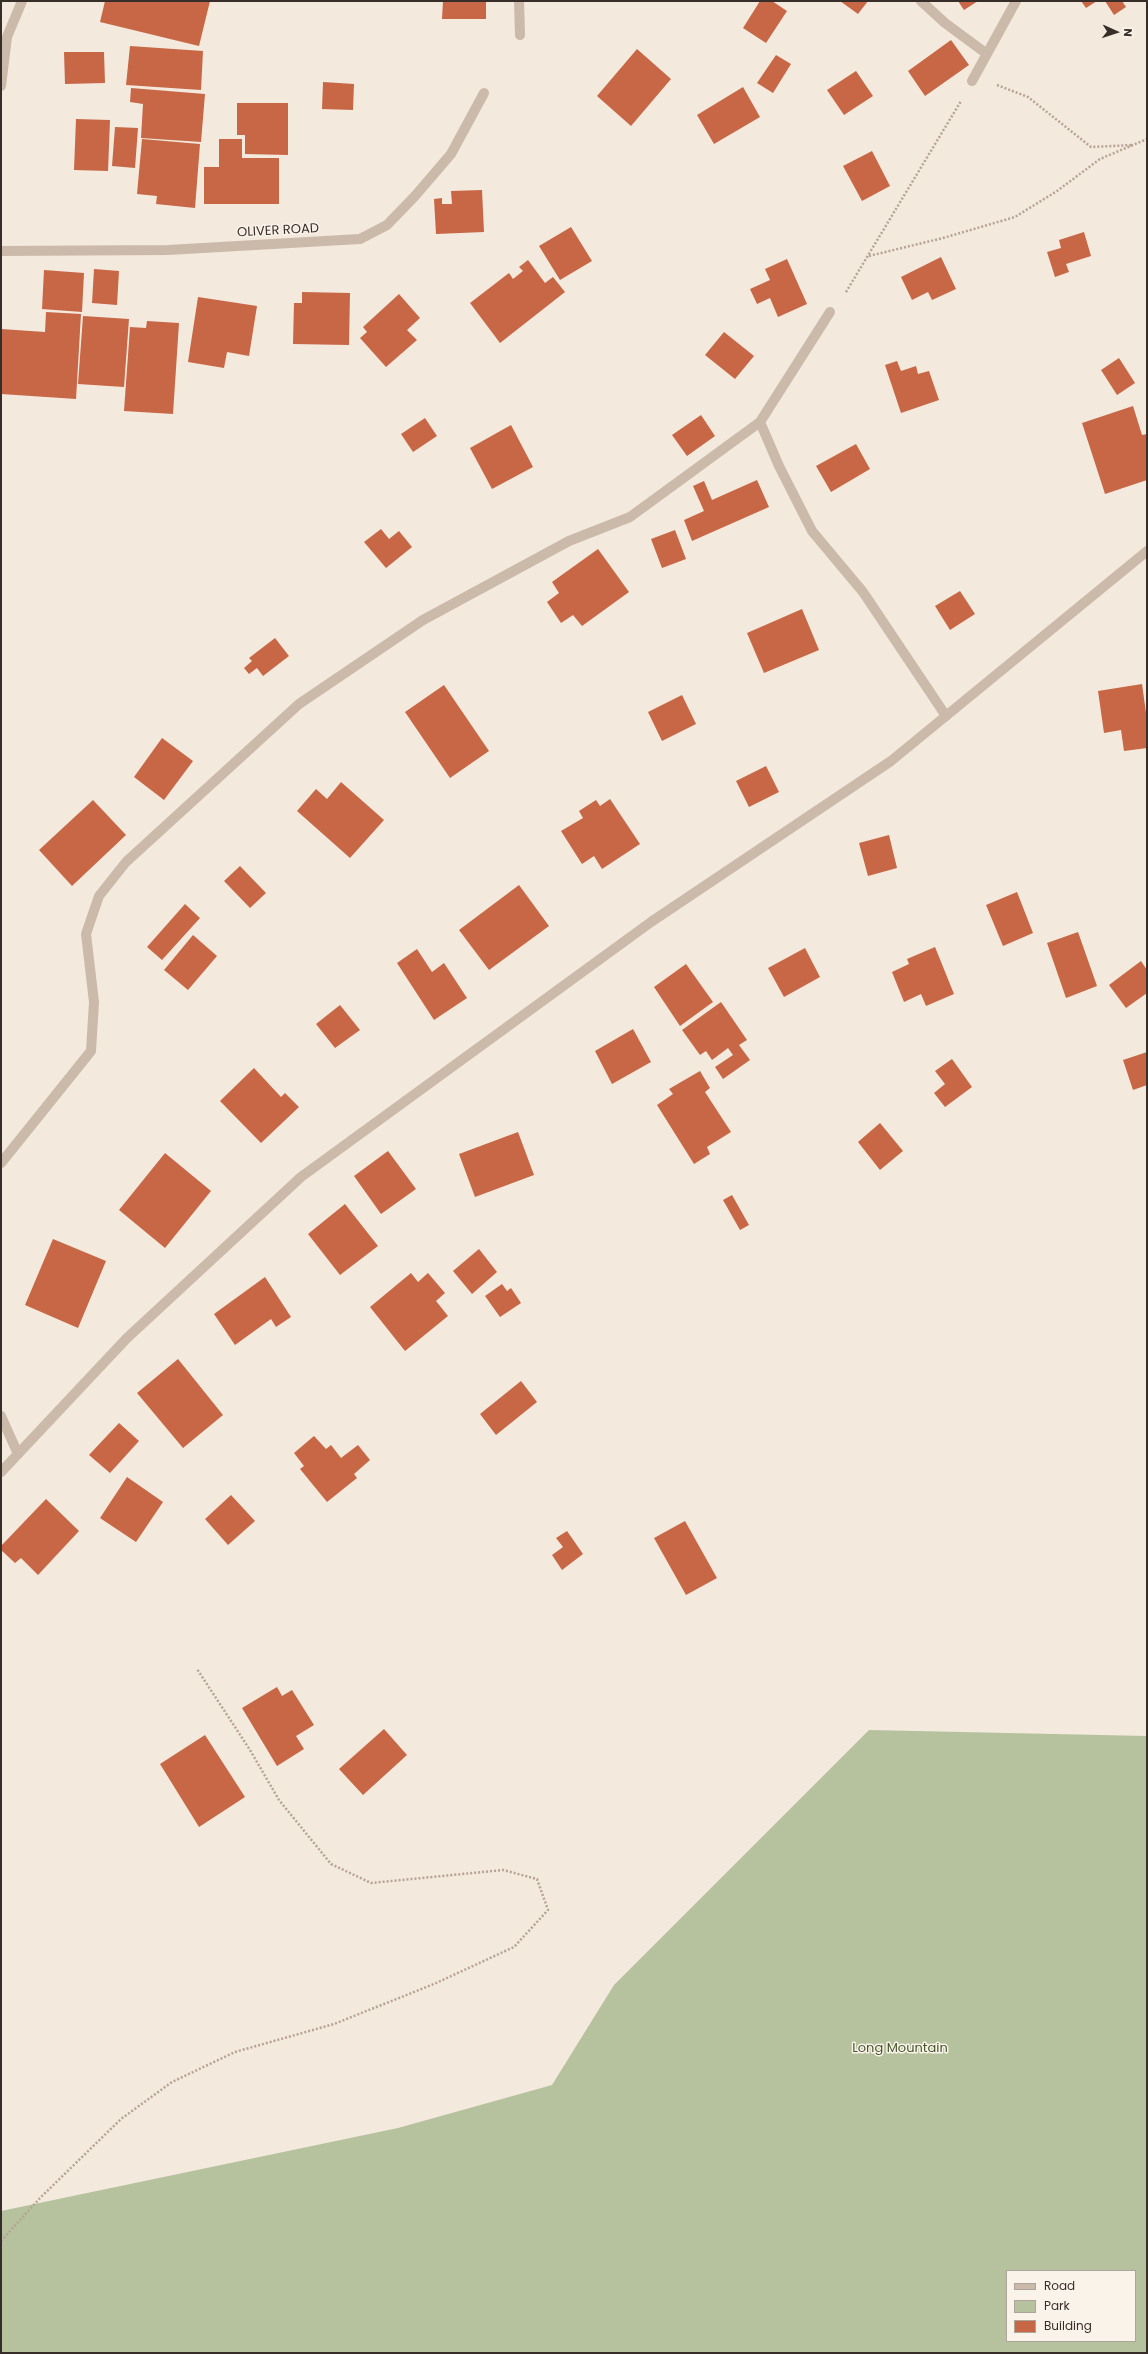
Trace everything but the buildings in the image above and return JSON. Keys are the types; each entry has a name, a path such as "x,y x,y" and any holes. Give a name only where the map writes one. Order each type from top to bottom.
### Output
{"street":[{"path":"1,86 7,37 22,1"},
{"path":"519,1 520,35"},
{"path":"921,1 945,23 987,54"},
{"path":"972,81 1016,1"},
{"name":"OLIVER ROAD","path":"1,251 168,250 360,239 387,225 451,154 484,93"},
{"path":"1,1163 91,1051 94,1002 86,934 99,896 126,862 299,704 423,620 569,541 630,518 760,422 830,312"},
{"path":"760,422 778,466 812,531 863,592 946,716"},
{"path":"1,1472 127,1338 301,1177 651,922 891,761 1147,551"},
{"path":"1,1416 18,1454"}],"path":[{"path":"830,312 843,296 869,256 950,123 972,81 1006,87 1028,97 1091,147 1133,145"},
{"path":"869,256 943,238 1015,217 1057,191 1100,159 1147,139"},
{"path":"1,2241 40,2198 121,2119 172,2082 235,2052 334,2024 434,1984 514,1947 548,1910 537,1879 503,1870 371,1883 331,1864 279,1800 250,1750 197,1669"}],"green space":[{"name":"Long Mountain","path":"869,1730 1147,1736 1147,2353 1,2353 1,2211 398,2128 552,2085 614,1985"}]}
